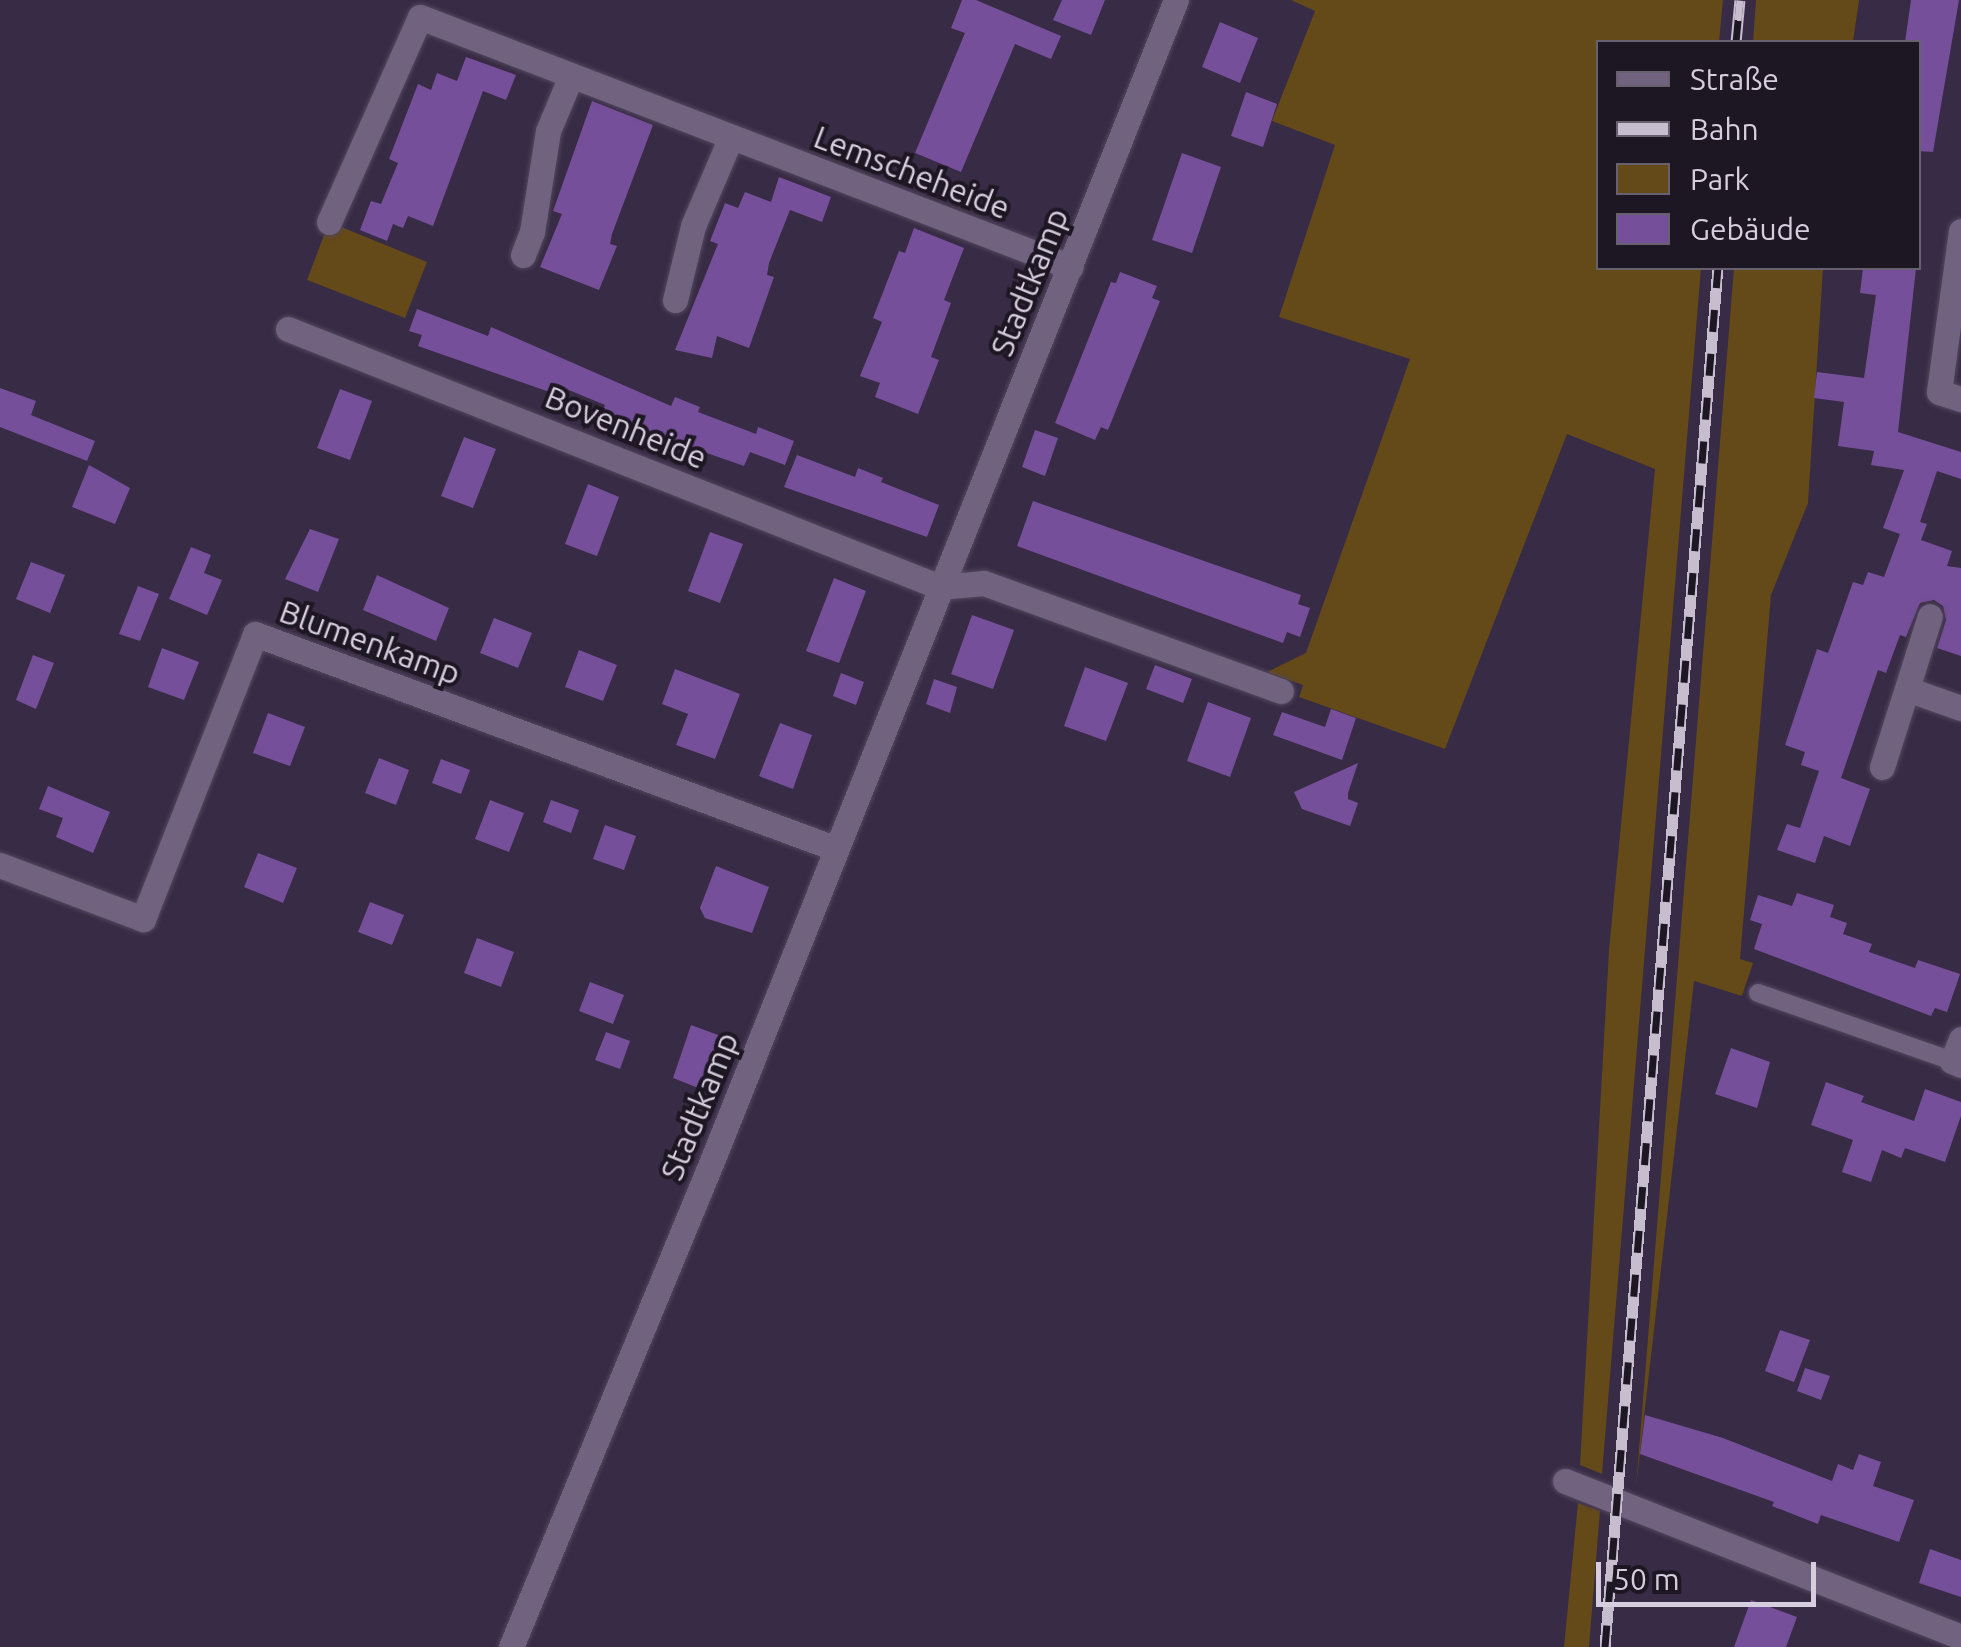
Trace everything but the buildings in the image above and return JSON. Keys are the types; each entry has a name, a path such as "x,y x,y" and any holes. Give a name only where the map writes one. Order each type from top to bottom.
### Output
{"street":[{"name":"Stadtkamp","path":"511,1647 837,849 1176,0"},
{"name":"Lemscheheide","path":"329,222 420,17 1070,267"},
{"path":"523,255 532,232 548,131 571,76"},
{"path":"676,300 693,226 730,137"},
{"path":"1961,230 1939,392 1961,399"},
{"name":"Bovenheide","path":"288,329 940,587"},
{"path":"940,587 984,583 1282,691"},
{"path":"1882,766 1930,616"},
{"name":"Blumenkamp","path":"0,865 143,919 255,634 837,849"},
{"path":"1906,689 1961,708"},
{"path":"1565,1481 1961,1637"}],"lane":[{"path":"1758,992 1958,1055"}],"green space":[{"path":"1291,0 1723,0 1719,40 1596,40 1596,270 1701,270 1602,1474 1580,1465 1609,950 1655,469 1567,434 1445,749 1299,697 1303,685 1267,672 1306,653 1410,359 1279,317 1335,145 1272,121 1315,11"},
{"path":"1756,0 1859,0 1853,40 1753,40"},
{"path":"329,222 427,262 405,318 307,280"},
{"path":"1734,270 1823,270 1808,503 1771,595 1740,959 1753,963 1742,996 1694,981 1636,1487"},
{"path":"1578,1503 1600,1511 1589,1647 1564,1647"}],"railway":[{"path":"1736,40 1740,0"},
{"path":"1605,1647 1718,270"}]}
